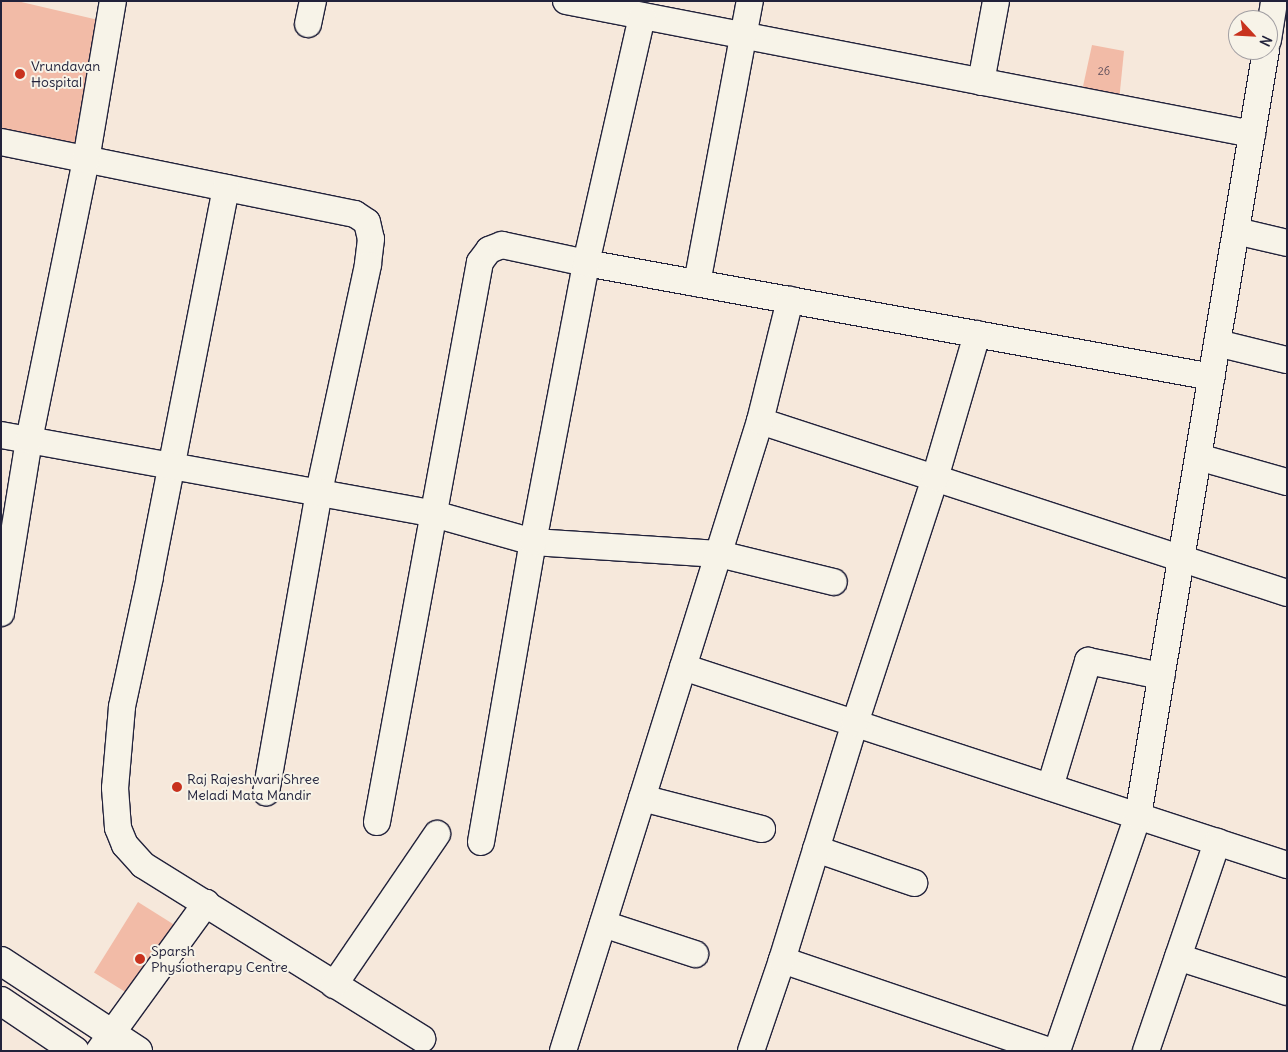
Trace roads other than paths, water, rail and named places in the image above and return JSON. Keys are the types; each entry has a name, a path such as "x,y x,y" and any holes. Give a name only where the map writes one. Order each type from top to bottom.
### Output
{"main road":[{"path":"1,961 106,1042 138,1051"},
{"path":"1,1001 75,1051"}],"street":[{"path":"1,613 29,440 86,160 112,1"},
{"path":"566,1 1252,134"},
{"path":"697,283 750,1"},
{"path":"981,82 996,1"},
{"path":"481,842 533,542 586,263 642,16"},
{"path":"1057,1051 1138,816 1252,134 1270,60"},
{"path":"1,142 355,214 367,222 371,239 368,265 319,492 266,792"},
{"path":"226,188 170,466 150,577 122,706 116,779 118,828 126,845 143,865 422,1039"},
{"path":"1236,231 1287,243"},
{"path":"377,822 480,262 489,250 502,245 586,263 1212,377"},
{"path":"563,1051 760,421 790,300"},
{"path":"751,1051 782,960 855,723 935,478 977,334"},
{"path":"1217,343 1287,360"},
{"path":"760,421 1287,593"},
{"path":"1,435 434,514 533,542 719,554 834,582"},
{"path":"1198,457 1287,482"},
{"path":"1050,787 1088,662 1161,676"},
{"path":"683,667 1287,864"},
{"path":"642,798 762,829"},
{"path":"334,985 437,834"},
{"path":"1146,1051 1217,842"},
{"path":"816,849 914,883"},
{"path":"106,1042 206,903"},
{"path":"603,924 695,954"},
{"path":"1178,957 1287,992"},
{"path":"782,960 1049,1051"}],"place":[{"name":"Vrundavan Hospital","path":"20,74"},
{"name":"Raj Rajeshwari Shree Meladi Mata Mandir","path":"177,787"},
{"name":"Sparsh Physiotherapy Centre","path":"140,959"}]}
